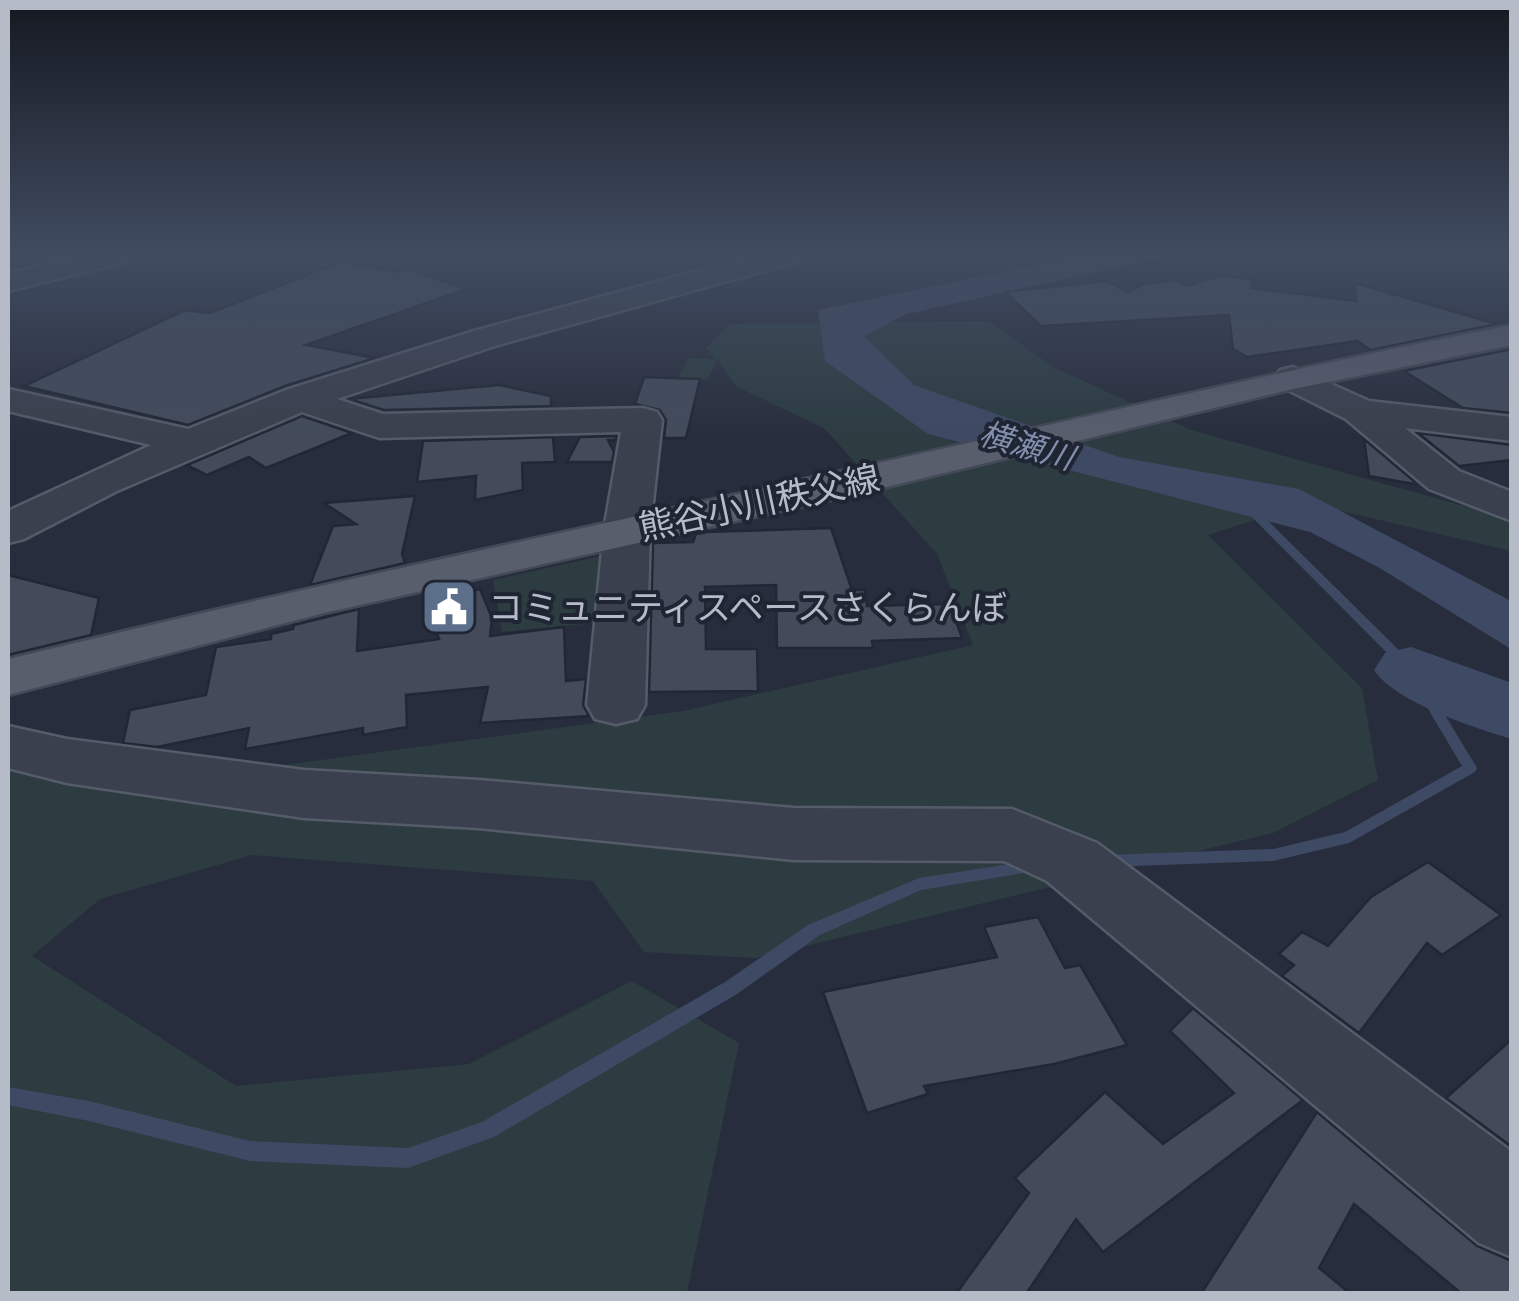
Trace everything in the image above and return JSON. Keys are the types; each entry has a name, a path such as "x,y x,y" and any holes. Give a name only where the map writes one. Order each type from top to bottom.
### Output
{"main road":[{"name":"熊谷小川秩父線","path":"8,677 318,600 870,478 1293,378 1512,335"}],"street":[{"path":"8,529 188,441 448,346 554,317"},
{"path":"1293,378 1360,411 1444,480 1512,508"},
{"path":"299,398 379,426 643,420 627,530 616,704"},
{"path":"8,400 188,441"},
{"path":"1360,411 1512,429"},
{"path":"8,747 67,761 304,794 479,804 794,834 1012,836 1072,862 1512,1210"}],"shaded area":[{"path":"988,321 1055,368 1191,430 1511,519 1511,551 1307,503 1208,535 1362,688 1378,780 1273,833 756,958 644,952 593,881 252,855 100,899 32,956 236,1086 469,1064 632,981 739,1043 687,1293 8,1294 8,764 262,768 683,711 973,645 937,554 824,428 737,387 717,360 708,380 678,378 688,358 715,359 706,348 731,324"},
{"path":"623,551 615,621 502,632 493,580"}],"water":[{"name":"横瀬川","path":"819,317 901,317 864,336 914,385 1119,457 1299,489 1511,601 1511,649 1378,567 1310,532 928,434 825,361"}],"building":[{"path":"171,317 387,317 306,345 375,358 285,386 188,425 24,386"},
{"path":"1031,317 1200,317 1041,326"},
{"path":"1229,317 1472,317 1497,324 1371,350 1357,341 1247,357 1233,349"},
{"path":"1512,349 1512,413 1463,408 1404,371"},
{"path":"644,377 700,379 686,438 664,438 666,420 660,410 635,404"},
{"path":"499,385 551,396 551,406 384,410 349,399"},
{"path":"302,416 352,433 266,468 249,457 207,475 187,465"},
{"path":"1418,433 1512,445 1512,460 1459,466"},
{"path":"617,436 616,440 608,440 614,452 612,462 567,462 580,437"},
{"path":"553,437 555,462 522,463 523,490 475,500 476,476 417,482 423,441"},
{"path":"1364,439 1414,481 1414,484 1369,476"},
{"path":"415,496 402,554 405,563 310,585 333,526 356,524 324,503"},
{"path":"831,528 852,590 865,590 867,606 950,604 962,638 872,641 873,648 777,648 776,585 705,587 706,649 757,649 758,691 649,692 653,543 693,542 696,534 705,532"},
{"path":"8,575 99,598 91,635 8,655"},
{"path":"480,589 492,618 490,636 564,627 566,681 586,679 583,705 589,716 480,723 488,687 406,695 407,727 363,735 363,728 245,749 249,728 157,747 123,743 130,710 206,695 216,647 271,639 271,634 293,629 294,625 359,609 357,651 439,639 426,602"},
{"path":"1428,862 1501,915 1442,955 1427,943 1359,1033 1282,976 1294,965 1279,954 1302,932 1328,946 1371,897"},
{"path":"1038,917 1065,968 1080,965 1127,1045 1054,1064 924,1086 928,1094 867,1113 823,992 997,957 984,927"},
{"path":"1193,1008 1303,1100 1103,1252 1076,1219 1026,1294 956,1294 1029,1193 1015,1178 1105,1092 1163,1144 1234,1093 1170,1031"},
{"path":"1512,1039 1512,1147 1446,1098"},
{"path":"1317,1112 1477,1246 1512,1261 1512,1294 1462,1294 1354,1204 1319,1268 1351,1294 1201,1294"}],"waterway":[{"path":"1106,861 1273,855 1349,837 1470,768 1411,670 1248,507"},
{"path":"1411,670 1512,713"},
{"path":"8,1096 89,1111 250,1151 408,1158 487,1130 731,988 814,930 919,884 1036,866"}],"place":[{"name":"コミュニティスペースさくらんぼ","path":"449,607"}]}
